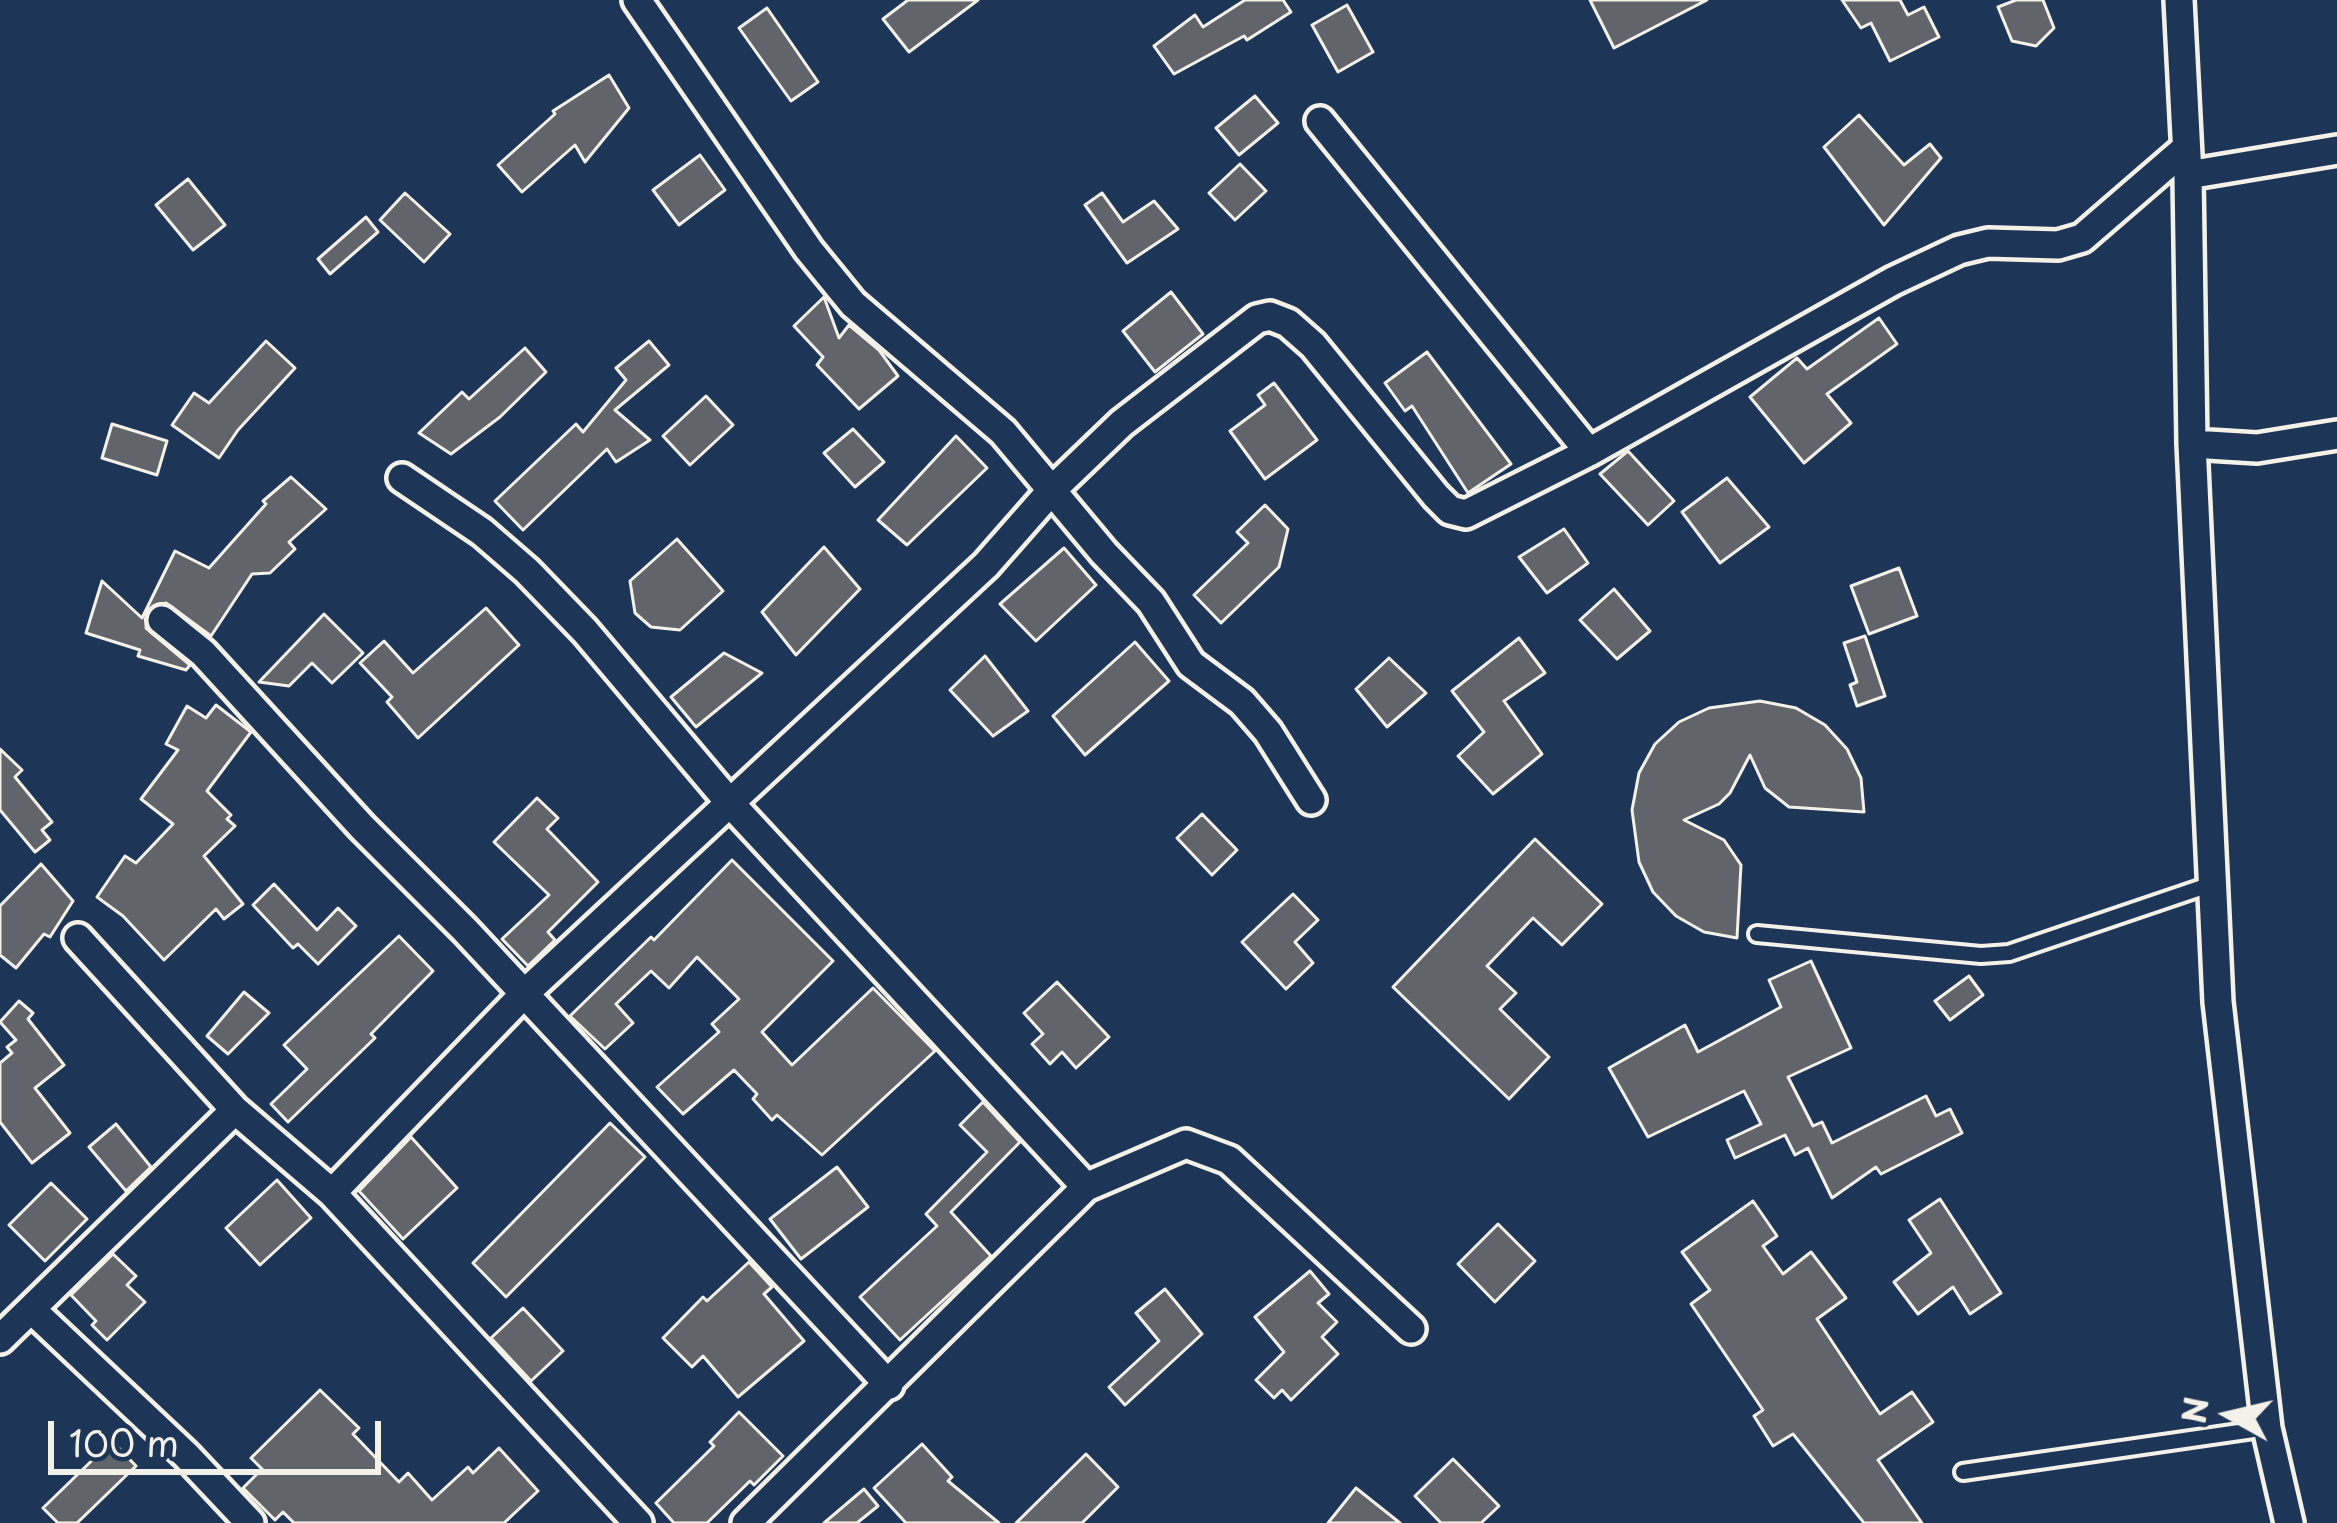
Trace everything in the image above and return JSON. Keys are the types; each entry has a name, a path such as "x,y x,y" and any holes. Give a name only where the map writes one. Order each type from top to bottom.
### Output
{"street":[{"path":"638,0 808,250 853,304 1003,433 1151,602 1191,664 1242,702 1268,732 1311,800"},
{"path":"2179,0 2192,444 2218,1002 2267,1428 2289,1523"},
{"path":"1320,121 1589,452"},
{"path":"332,1192 524,994 986,565 1051,491 1122,423 1257,319 1270,316 1288,322 1313,345 1450,510 1466,514 1589,452 1892,281 1959,250 1988,243 2058,245 2082,238 2187,162 2337,151"},
{"path":"2192,444 2257,448 2337,435"},
{"path":"402,478 482,532 527,571 730,803 1086,1187"},
{"path":"162,620 203,653 889,1385"},
{"path":"78,938 235,1110 332,1192 638,1523"},
{"path":"0,1339 235,1110"},
{"path":"746,1523 1086,1187 1186,1144 1229,1160 1412,1329"},
{"path":"31,1309 186,1455 250,1523"}],"lane":[{"path":"1756,934 2009,953 2212,884"},
{"path":"1963,1472 2267,1428"}],"building":[{"path":"908,0 978,0 909,52 883,19"},
{"path":"1245,0 1283,0 1291,12 1247,40 1244,36 1174,74 1154,46 1195,15 1203,27"},
{"path":"1590,0 1707,0 1614,48"},
{"path":"1842,0 1900,0 1908,15 1924,7 1939,37 1890,61 1871,23 1861,28"},
{"path":"2016,0 2043,0 2054,28 2036,46 2012,41 1998,7"},
{"path":"1347,5 1373,52 1338,72 1312,25"},
{"path":"767,8 818,82 791,101 739,28"},
{"path":"609,75 629,108 585,162 575,145 522,192 498,165 553,111"},
{"path":"1255,96 1278,123 1239,155 1216,128"},
{"path":"1859,115 1904,165 1930,144 1941,158 1884,225 1824,147"},
{"path":"700,155 725,190 679,225 653,190"},
{"path":"1240,164 1266,191 1235,220 1209,193"},
{"path":"188,179 225,225 193,250 156,205"},
{"path":"405,193 450,234 424,262 380,220"},
{"path":"1102,193 1123,222 1154,201 1178,229 1127,263 1085,205"},
{"path":"366,217 378,232 330,274 318,259"},
{"path":"1171,292 1203,334 1155,372 1123,331"},
{"path":"824,297 839,338 849,325 879,350 898,376 859,409 817,365 823,357 794,326"},
{"path":"1879,318 1897,344 1827,394 1851,423 1804,463 1750,397 1797,358 1807,369"},
{"path":"266,341 295,368 219,458 172,425 194,393 209,403"},
{"path":"649,341 669,365 615,410 650,440 616,462 607,449 523,530 495,501 576,424 583,432 626,380 616,368"},
{"path":"525,348 546,372 500,417 451,454 419,433 462,392 469,399"},
{"path":"1427,352 1511,464 1468,493 1412,406 1405,411 1385,383"},
{"path":"1274,383 1317,440 1265,479 1230,431 1265,405 1258,395"},
{"path":"706,396 733,425 690,465 663,436"},
{"path":"112,424 167,441 157,475 102,458"},
{"path":"853,429 884,462 855,487 824,453"},
{"path":"956,436 987,468 907,545 878,520"},
{"path":"1628,451 1674,501 1648,525 1600,474"},
{"path":"291,477 326,509 289,542 295,549 270,573 252,574 211,636 166,603 147,610 146,628 190,665 186,670 86,633 102,581 142,618 175,551 209,568 266,504 263,501"},
{"path":"1727,478 1769,527 1720,563 1682,512"},
{"path":"1265,505 1288,529 1279,567 1221,623 1194,595 1248,543 1237,532"},
{"path":"1564,529 1588,563 1547,593 1519,557"},
{"path":"677,539 723,591 680,630 651,627 635,613 630,581"},
{"path":"824,547 860,589 796,655 762,612"},
{"path":"1064,548 1096,585 1036,641 1000,604"},
{"path":"1899,568 1917,616 1869,634 1851,586"},
{"path":"1614,589 1650,631 1617,659 1580,620"},
{"path":"486,608 519,645 418,738 387,702 392,697 360,663 384,641 413,673"},
{"path":"324,614 363,653 332,683 312,663 289,686 259,682"},
{"path":"1865,636 1885,696 1857,706 1850,685 1857,682 1844,643"},
{"path":"1519,638 1545,673 1504,701 1542,754 1493,794 1458,756 1484,732 1452,691"},
{"path":"1135,642 1169,681 1085,755 1053,716"},
{"path":"724,653 762,673 696,727 671,697"},
{"path":"985,656 1028,711 993,736 950,690"},
{"path":"1389,658 1426,693 1387,727 1356,689"},
{"path":"1760,701 1796,708 1825,725 1847,749 1861,778 1864,812 1789,807 1765,788 1750,755 1719,804 1684,820 1724,840 1741,865 1737,938 1704,932 1676,916 1653,892 1639,862 1632,810 1639,773 1655,744 1679,722 1709,708"},
{"path":"216,705 251,732 207,791 231,815 227,819 235,826 204,856 243,904 224,919 216,909 164,960 123,916 97,897 125,856 136,863 173,824 141,799 178,750 166,744 187,706 206,718"},
{"path":"0,749 22,770 15,777 52,822 42,830 50,840 35,852 0,810"},
{"path":"537,798 558,818 547,829 598,882 548,932 555,940 528,966 502,939 549,895 494,842"},
{"path":"1202,814 1237,850 1212,875 1177,838"},
{"path":"1535,839 1602,904 1562,945 1533,918 1487,966 1516,993 1500,1009 1549,1057 1509,1099 1393,987"},
{"path":"732,860 833,961 762,1032 792,1065 873,988 935,1051 822,1155 777,1115 772,1120 753,1099 757,1094 734,1070 683,1114 657,1087 719,1032 712,1024 739,999 697,957 669,988 651,971 616,1004 633,1023 605,1049 570,1016"},
{"path":"41,864 73,901 50,937 44,934 16,968 0,955 0,906"},
{"path":"274,884 317,930 338,908 356,926 318,964 298,944 293,948 253,905"},
{"path":"1293,894 1318,920 1295,942 1313,963 1286,989 1242,942"},
{"path":"399,936 433,971 371,1034 375,1038 288,1122 271,1104 307,1069 284,1045"},
{"path":"1811,961 1851,1048 1788,1077 1813,1126 1822,1122 1832,1143 1926,1096 1936,1116 1950,1109 1962,1133 1881,1174 1876,1167 1832,1198 1808,1148 1795,1155 1785,1135 1735,1158 1727,1140 1761,1124 1744,1091 1648,1137 1609,1068 1685,1025 1698,1052 1781,1007 1769,980"},
{"path":"1969,976 1983,995 1950,1020 1935,1001"},
{"path":"1057,982 1109,1037 1076,1068 1062,1052 1050,1064 1032,1044 1043,1034 1024,1013"},
{"path":"244,992 269,1013 228,1054 207,1036"},
{"path":"19,1001 33,1013 28,1019 64,1065 35,1088 70,1133 32,1163 0,1122 0,1063 12,1053 7,1047 16,1040 0,1022"},
{"path":"983,1102 1020,1142 951,1212 991,1256 900,1340 860,1297 937,1226 926,1214 987,1152 960,1125"},
{"path":"610,1123 645,1157 506,1297 473,1263"},
{"path":"116,1124 151,1167 126,1191 89,1147"},
{"path":"411,1137 457,1188 403,1239 359,1191"},
{"path":"837,1167 868,1207 801,1259 770,1219"},
{"path":"277,1180 311,1218 260,1265 226,1228"},
{"path":"51,1183 87,1219 45,1261 9,1225"},
{"path":"1940,1199 2001,1293 1970,1314 1953,1287 1918,1314 1894,1282 1931,1253 1909,1220"},
{"path":"1753,1201 1777,1236 1763,1246 1783,1274 1811,1252 1846,1298 1817,1319 1880,1414 1912,1392 1933,1422 1878,1460 1922,1523 1864,1523 1793,1434 1773,1446 1754,1416 1763,1410 1691,1304 1710,1290 1682,1252"},
{"path":"1498,1224 1535,1261 1495,1302 1458,1264"},
{"path":"113,1254 136,1276 127,1285 145,1302 107,1340 71,1295"},
{"path":"749,1262 772,1287 764,1294 804,1341 738,1397 703,1356 692,1367 663,1338 703,1297 707,1301"},
{"path":"1310,1271 1329,1294 1318,1303 1337,1322 1322,1337 1338,1354 1291,1400 1282,1390 1274,1398 1256,1380 1284,1352 1255,1317"},
{"path":"1165,1289 1202,1334 1125,1405 1109,1387 1159,1341 1136,1313"},
{"path":"523,1308 563,1351 531,1381 491,1338"},
{"path":"320,1390 359,1428 353,1434 399,1482 408,1473 432,1500 468,1467 473,1473 499,1448 538,1491 504,1523 294,1523 283,1512 275,1520 243,1488 262,1469 251,1458"},
{"path":"739,1412 783,1456 707,1523 674,1523 656,1503 714,1446 710,1442"},
{"path":"112,1441 136,1466 77,1523 58,1523 43,1508"},
{"path":"922,1444 952,1477 948,1481 999,1523 906,1523 874,1488"},
{"path":"1086,1454 1118,1487 1082,1523 1016,1523"},
{"path":"1453,1459 1499,1506 1481,1523 1441,1523 1415,1496"},
{"path":"1356,1488 1400,1523 1328,1523"},
{"path":"864,1489 878,1506 857,1523 824,1523"}]}
